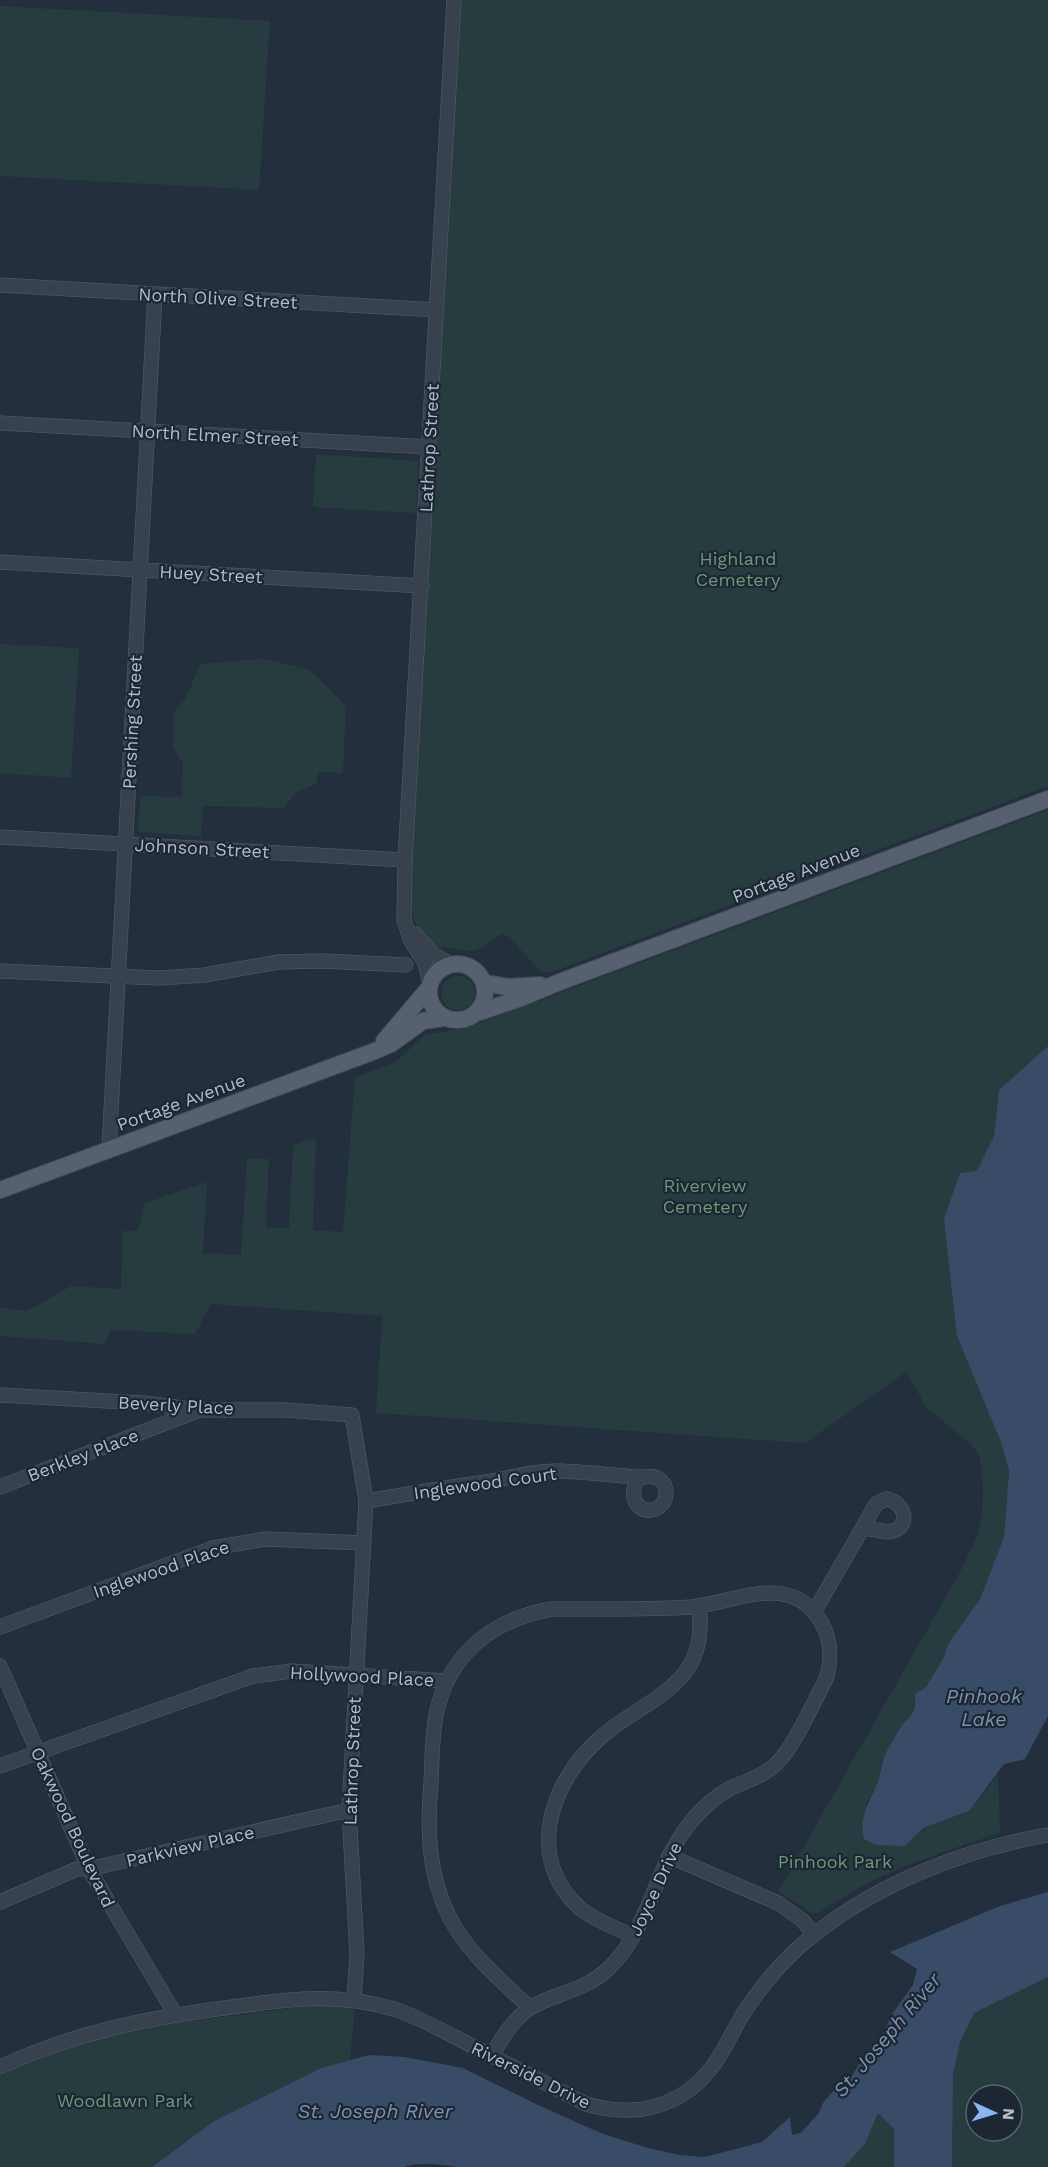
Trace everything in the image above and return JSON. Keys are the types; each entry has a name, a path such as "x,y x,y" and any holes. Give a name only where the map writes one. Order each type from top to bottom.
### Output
{"main road":[{"name":"Portage Avenue","path":"480,1012 1048,799"},
{"path":"452,965 471,968 484,983 484,1004 480,1012 459,1020 443,1018 434,1008 429,986 438,971 452,965"},
{"name":"Portage Avenue","path":"484,983 518,987 557,983"},
{"name":"Portage Avenue","path":"375,1051 429,986"},
{"name":"Portage Avenue","path":"0,1190 375,1051 392,1044 423,1021 443,1018"}],"street":[{"name":"Lathrop Street","path":"429,986 425,963 411,941 404,920 404,896 454,0"},
{"name":"North Olive Street","path":"0,285 437,310"},
{"name":"Pershing Street","path":"109,1149 155,294"},
{"name":"North Elmer Street","path":"0,423 429,447"},
{"name":"Huey Street","path":"0,562 422,586"},
{"name":"Johnson Street","path":"0,837 405,860"},
{"name":"Lathrop Street","path":"404,896 408,916 416,934 433,954 452,965"},
{"path":"0,971 118,977 182,977 295,961 406,966"},
{"name":"Beverly Place","path":"0,1395 143,1403 199,1410 286,1410 352,1415"},
{"name":"Berkley Place","path":"0,1487 199,1410"},
{"name":"Lathrop Street","path":"352,1415 366,1501 349,1810 357,1954 354,2000"},
{"name":"Inglewood Court","path":"366,1501 548,1471 625,1475 639,1478"},
{"path":"814,1612 862,1529"},
{"name":"Inglewood Place","path":"0,1627 213,1548 265,1539 364,1543"},
{"name":"Hollywood Place","path":"0,1766 253,1676 292,1671 446,1681 463,1657 486,1635 517,1617 534,1612 552,1609 699,1606 771,1592 794,1597 814,1612"},
{"path":"633,1936 589,1914 564,1890 552,1863 548,1847 548,1832 552,1812 567,1779 591,1747 614,1726 674,1684 688,1668 698,1645 701,1626 699,1606"},
{"name":"Joyce Drive","path":"492,2056 507,2031 521,2014 546,2000 577,1990 607,1970 621,1955 633,1936 676,1842 700,1811 713,1799 730,1789 765,1773 787,1750 830,1668 830,1647 827,1635 814,1612"},
{"name":"Oakwood Boulevard","path":"0,1666 88,1869 175,2014"},
{"path":"446,1681 434,1726 428,1836 434,1878 449,1917 464,1940 530,2008"},
{"name":"Parkview Place","path":"0,1902 77,1869 88,1869 349,1810"},
{"name":"Riverside Drive","path":"0,2067 39,2049 116,2025 175,2014 324,1997 354,2000 394,2009 413,2016 586,2104 602,2109 633,2110 668,2102 681,2095 706,2074 744,2012 782,1964 814,1934 863,1901 946,1863 994,1846 1048,1835"},
{"path":"669,1856 778,1903 802,1920 814,1934"}],"green space":[{"name":"Highland Cemetery","path":"460,0 1048,0 1048,786 552,972 545,973 539,970 509,937 503,934 473,951 443,947 434,949 423,937 412,914 410,898"},
{"path":"0,6 270,21 259,190 0,176"},
{"path":"316,454 418,461 416,513 313,507"},
{"path":"0,644 79,648 71,778 0,773"},
{"path":"262,659 308,669 346,707 343,773 318,772 316,784 296,792 284,808 203,806 201,836 138,832 140,796 181,797 183,763 173,748 174,712 186,698 200,664"},
{"name":"Riverview Cemetery","path":"1048,810 1048,1046 1000,1090 994,1136 977,1172 957,1336 1002,1445 1009,1471 1004,1537 980,1599 948,1644 944,1657 926,1688 916,1694 916,1706 882,1761 877,1784 866,1805 905,1846 923,1828 969,1811 998,1775 1000,1833 887,1874 853,1891 818,1913 813,1914 778,1892 960,1572 975,1541 982,1519 983,1489 980,1458 972,1445 927,1408 906,1372 805,1443 376,1413 382,1316 211,1304 195,1334 110,1330 105,1344 0,1336 0,1308 27,1311 71,1286 121,1289 123,1231 138,1231 145,1203 207,1182 203,1253 241,1255 247,1158 269,1159 266,1227 289,1228 293,1145 316,1138 313,1230 343,1232 355,1077 394,1063 425,1035 466,1028"},
{"path":"458,976 470,981 475,993 470,1005 458,1010 446,1005 441,993 446,981"},
{"path":"1048,1977 1048,2167 952,2167 953,2075 960,2042 974,2013"},
{"name":"Woodlawn Park","path":"319,2005 355,2007 350,2060 321,2068 214,2121 152,2167 0,2167 0,2076 60,2050 105,2036 158,2025"},
{"path":"878,2113 894,2129 894,2167 844,2167 865,2144"}],"water":[{"name":"Pinhook Lake","path":"1048,1046 1048,1716 1025,1759 1004,1764 969,1811 923,1828 905,1846 876,1845 864,1839 863,1825 865,1812 878,1781 885,1755 902,1725 913,1712 915,1694 926,1687 944,1657 948,1644 980,1599 1004,1537 1009,1471 1002,1445 957,1336 944,1219 960,1173 977,1171 994,1136 999,1090"},
{"name":"St. Joseph River","path":"1048,1892 1048,1977 974,2013 960,2042 953,2075 952,2167 894,2167 894,2129 878,2113 865,2144 844,2167 457,2167 416,2164 403,2167 152,2167 214,2121 321,2068 369,2055 404,2057 463,2068 603,2134 679,2155 705,2157 762,2142 790,2117 792,2135 801,2133 837,2087 849,2080 882,2036 893,2013 913,1985 917,1969 890,1952 1000,1906"}],"park label":[{"name":"Pinhook Park","path":"835,1861"}]}
